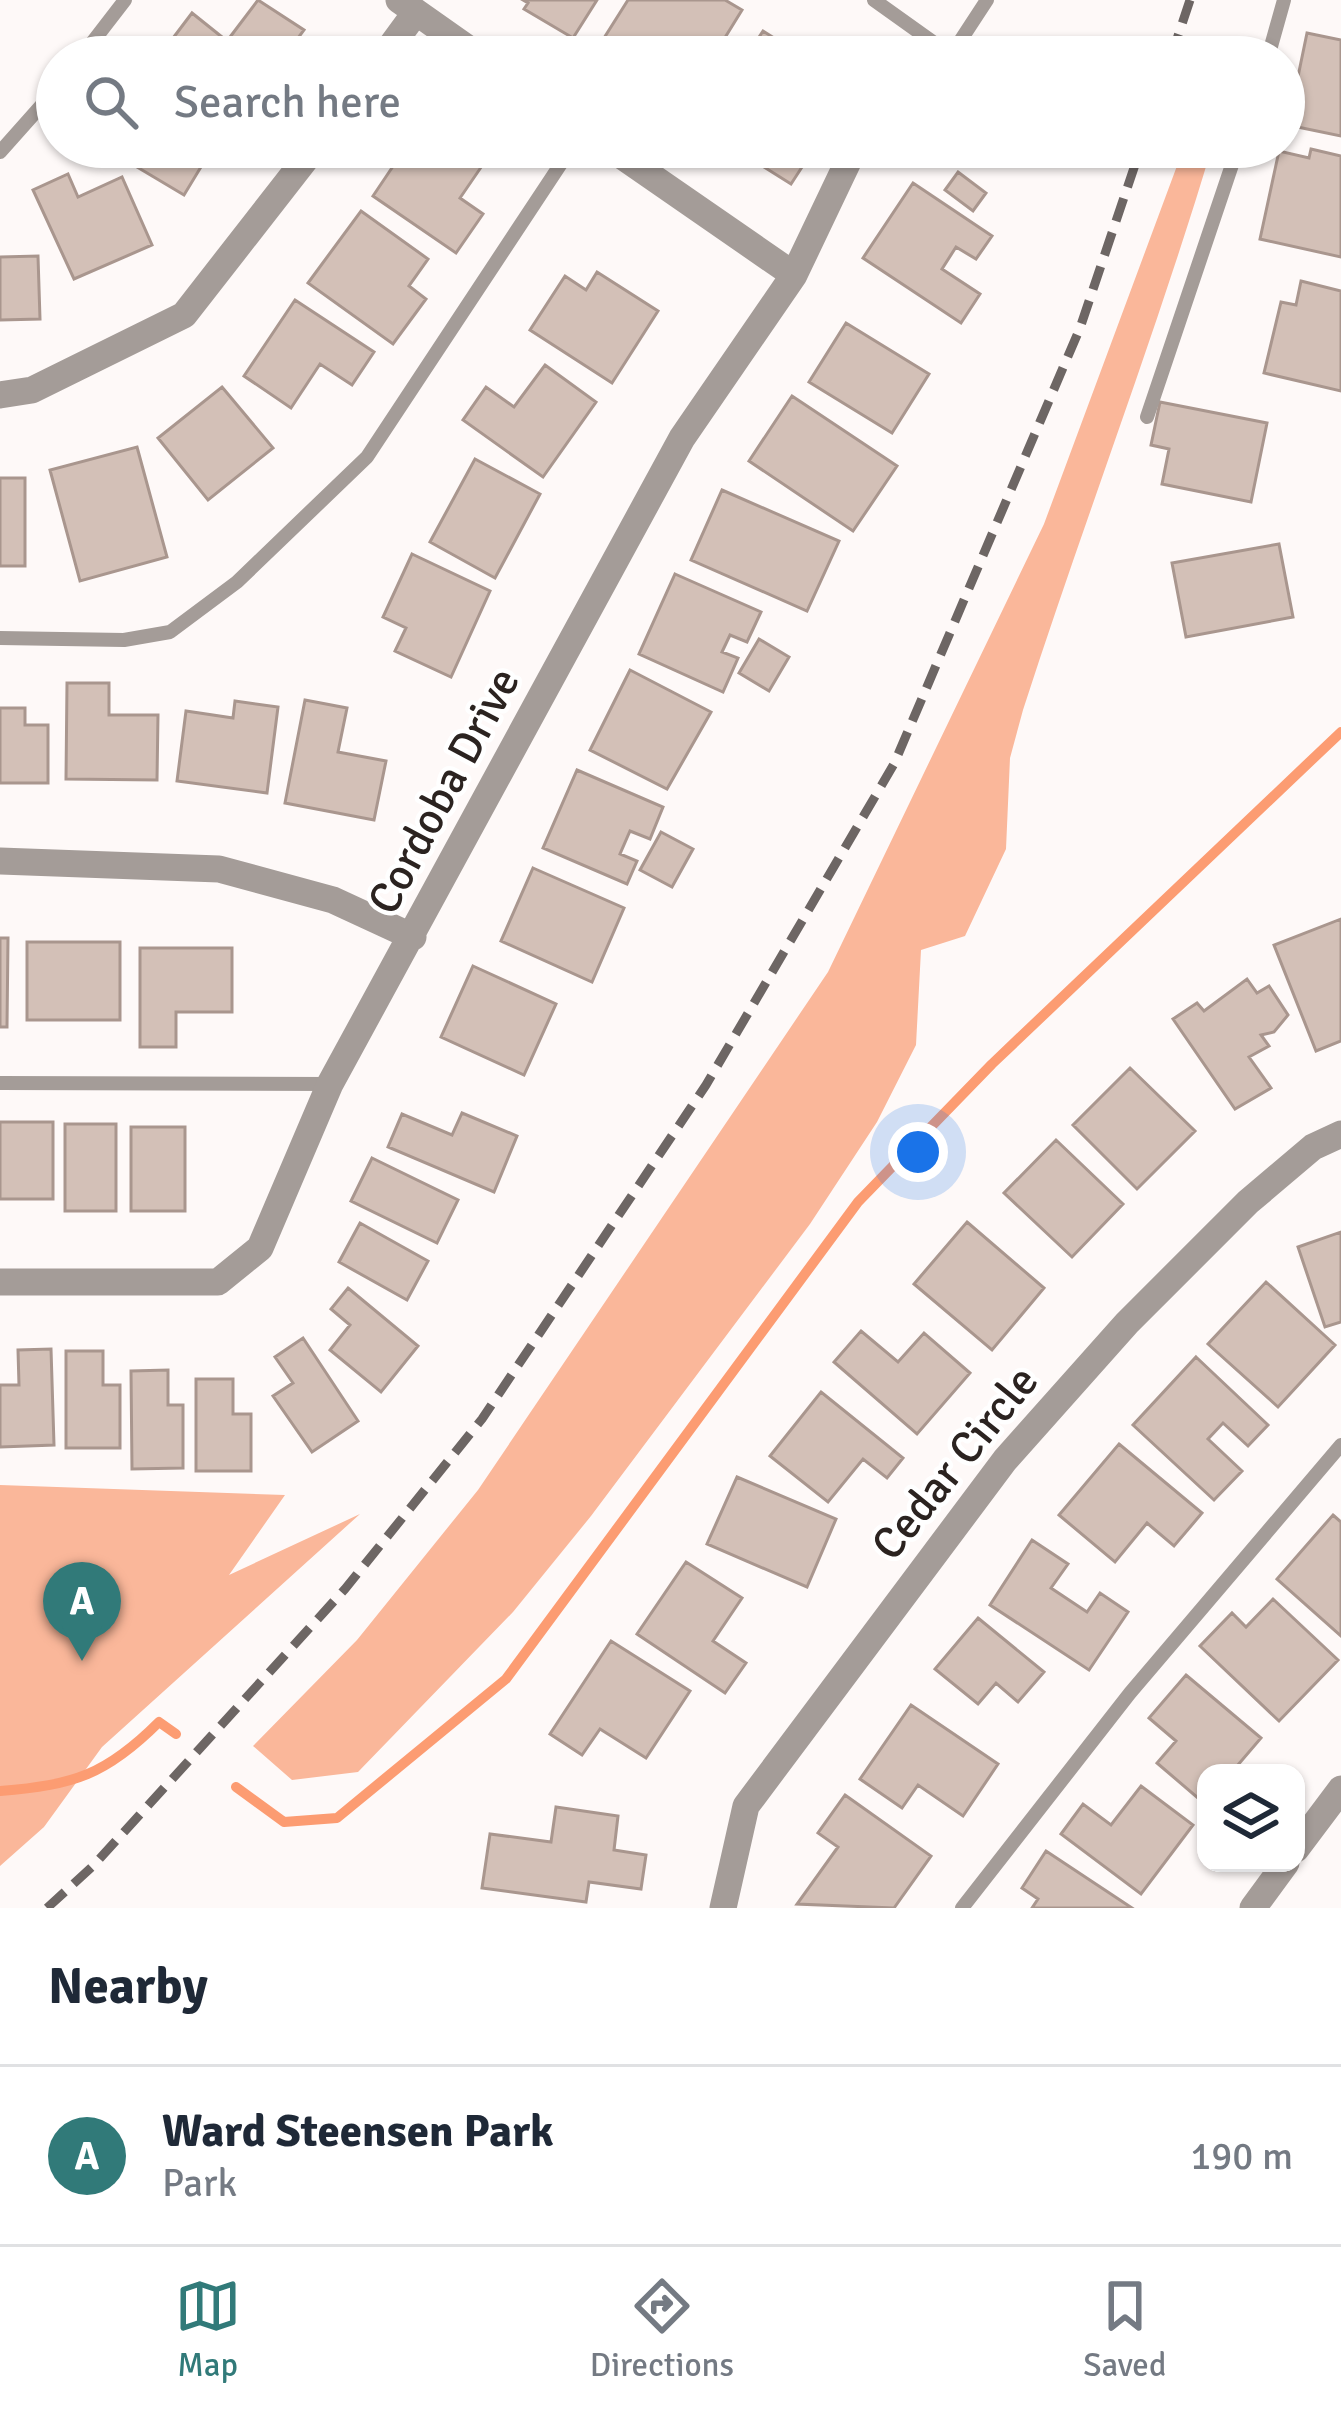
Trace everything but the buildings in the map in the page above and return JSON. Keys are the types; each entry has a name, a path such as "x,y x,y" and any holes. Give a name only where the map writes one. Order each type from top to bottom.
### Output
{"street":[{"path":"393,36 407,6 450,36"},
{"path":"0,395 51,382 184,314 299,168"},
{"path":"639,168 794,275"},
{"name":"Cordoba Drive","path":"0,1282 218,1282 235,1274 260,1248 330,1084 682,439 794,275 845,168"},
{"path":"0,861 219,869 333,900 413,937"},
{"name":"Cedar Circle","path":"723,1908 746,1806 1005,1460 1126,1323 1248,1202 1313,1147 1341,1135"},
{"path":"1305,1837 1341,1789"},
{"path":"1253,1908 1279,1872"}],"lane":[{"path":"97,36 125,0"},
{"path":"874,0 924,36"},
{"path":"964,36 987,0"},
{"path":"1274,36 1284,0"},
{"path":"0,152 36,112"},
{"path":"0,638 124,640 170,632 237,582 367,457 558,168"},
{"path":"1147,417 1231,168"},
{"path":"0,1083 330,1084"},
{"path":"962,1908 1130,1693 1341,1445"}],"shaded area":[{"path":"1176,168 1205,168 1023,710 1010,758 1006,849 965,936 921,950 916,1045 877,1122 810,1224 513,1612 358,1772 292,1780 253,1746 357,1640 478,1490 828,972 1044,524"},
{"path":"0,1485 285,1495 229,1575 360,1514 102,1747 44,1827 0,1866"}],"waterway":[{"path":"236,1787 284,1822 337,1818 506,1679 858,1202 992,1064 1341,732"},
{"path":"0,1791 87,1774 122,1754 159,1722 176,1734"}],"railway":[{"path":"1178,36 1190,0"},
{"path":"47,1908 93,1866 345,1589 482,1419 706,1085 894,764 1080,328 1134,168"}],"place":[{"name":"Ward Steensen Park","path":"82,1661"}]}
